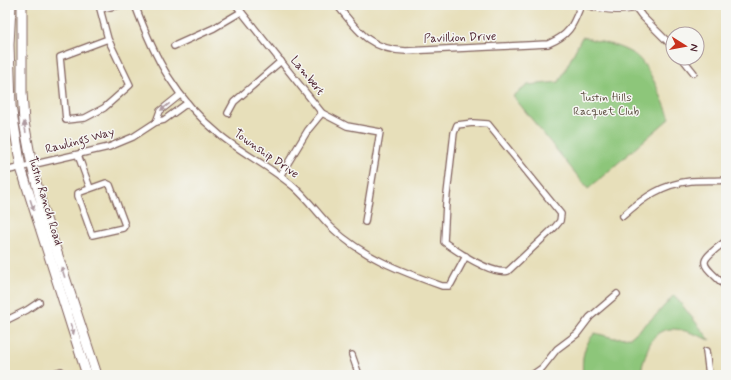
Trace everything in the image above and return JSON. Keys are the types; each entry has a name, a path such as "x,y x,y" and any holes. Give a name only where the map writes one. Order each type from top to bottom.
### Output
{"main road":[{"name":"Tustin Ranch Road","path":"11,5 9,45 11,106 21,168 87,375"},
{"name":"Tustin Ranch Road","path":"22,5 22,92 24,122 32,166 43,210 97,375"}],"street":[{"path":"108,38 60,57 66,120 85,118 104,108 130,85 108,38 100,7 119,5"},
{"name":"Township Drive","path":"135,5 147,38 166,74 186,104 220,135 295,187 331,227 358,249 394,267 442,286 449,286 466,256"},
{"name":"Lambert","path":"236,5 322,113 347,126 380,132 365,222"},
{"name":"Pavillion Drive","path":"337,5 369,41 383,48 406,51 548,44 556,41 570,30 580,5"},
{"path":"588,5 622,9 640,6 642,16 665,39"},
{"path":"174,46 214,28 241,12"},
{"path":"228,113 234,102 281,61"},
{"path":"689,66 694,72"},
{"name":"Rawlings Way","path":"156,122 160,111 180,95"},
{"name":"Rawlings Way","path":"5,171 109,147 133,137 156,122 164,120 186,104"},
{"path":"280,176 308,130 322,113"},
{"path":"473,123 488,124 561,214 560,221 508,271 501,273 466,256 444,242 446,203 454,133 457,126 473,123"},
{"path":"78,155 90,188"},
{"path":"623,216 652,192 671,184 693,181 726,180"},
{"path":"106,183 110,186 125,223 123,228 92,235 78,196 81,191 90,188 106,183"},
{"path":"726,241 706,256 704,262 707,269 726,287"},
{"path":"532,375 542,368 557,349 577,334 590,317 616,294"},
{"path":"5,320 27,310 39,302"},
{"path":"706,351 709,375"},
{"path":"352,355 359,375"},
{"path":"48,375 61,371"}],"green space":[{"name":"Tustin Hills Racquet Club","path":"582,37 616,46 635,55 641,60 660,93 670,118 588,189 513,96 528,85 559,82"},
{"path":"674,295 710,340 681,330 664,330 657,334 651,342 646,354 641,375 583,375 582,363 584,352 588,342 595,333 614,338 631,337 656,315"}]}
